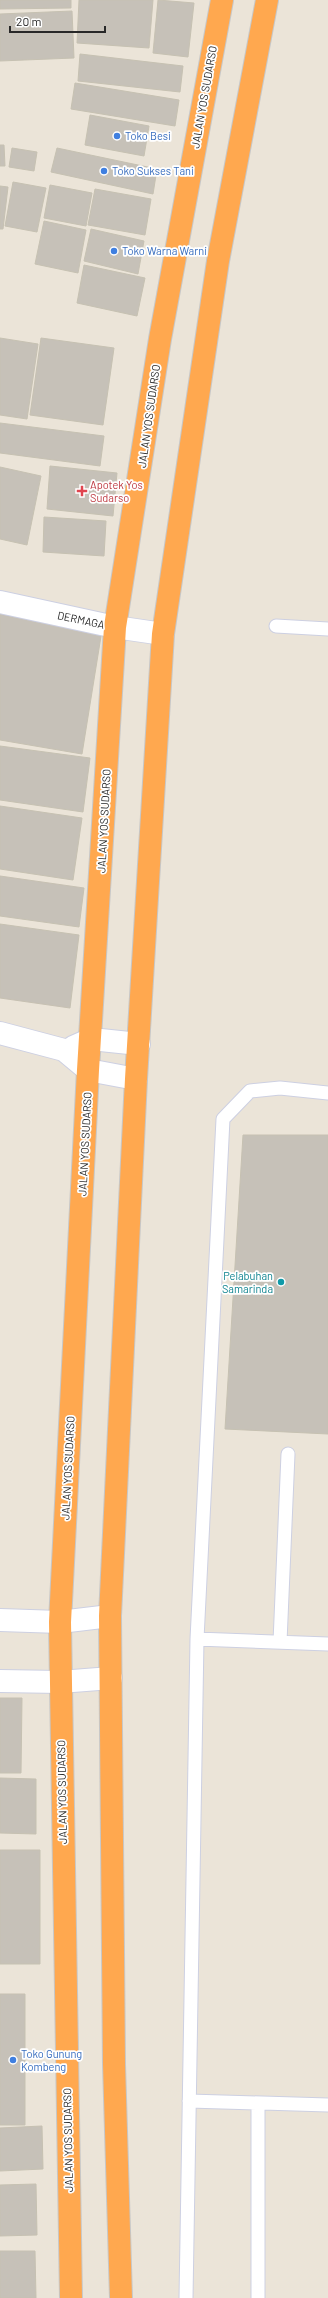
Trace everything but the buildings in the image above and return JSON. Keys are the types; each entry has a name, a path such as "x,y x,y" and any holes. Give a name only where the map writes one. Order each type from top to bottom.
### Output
{"highway":[{"name":"JALAN YOS SUDARSO","path":"71,2298 60,1622 88,1070 115,627 160,339 222,0"},
{"path":"121,2298 114,2064 110,1616 136,1079 163,634 218,261 267,0"}],"street":[{"name":"DERMAGA","path":"0,602 115,627 163,634"},
{"path":"0,1034 64,1050 88,1070 136,1079"},
{"path":"64,1050 91,1039 138,1044"},
{"path":"0,1620 60,1622 110,1616"},
{"path":"0,1681 60,1682 111,1678"}],"lane":[{"path":"276,626 328,629"},
{"path":"186,2298 197,1639 223,1119 250,1091 280,1088 328,1093"},
{"path":"280,1642 288,1454"},
{"path":"197,1639 328,1644"},
{"path":"189,2101 328,2105"},
{"path":"258,2104 258,2298"}],"place":[{"name":"Toko Besi","path":"117,136"},
{"name":"Toko Sukses Tani","path":"104,171"},
{"name":"Toko Warna Warni","path":"114,251"},
{"name":"Apotek Yos Sudarso","path":"82,491"},
{"name":"Pelabuhan Samarinda","path":"281,1282"},
{"name":"Toko Gunung Kombeng","path":"13,2060"}]}
